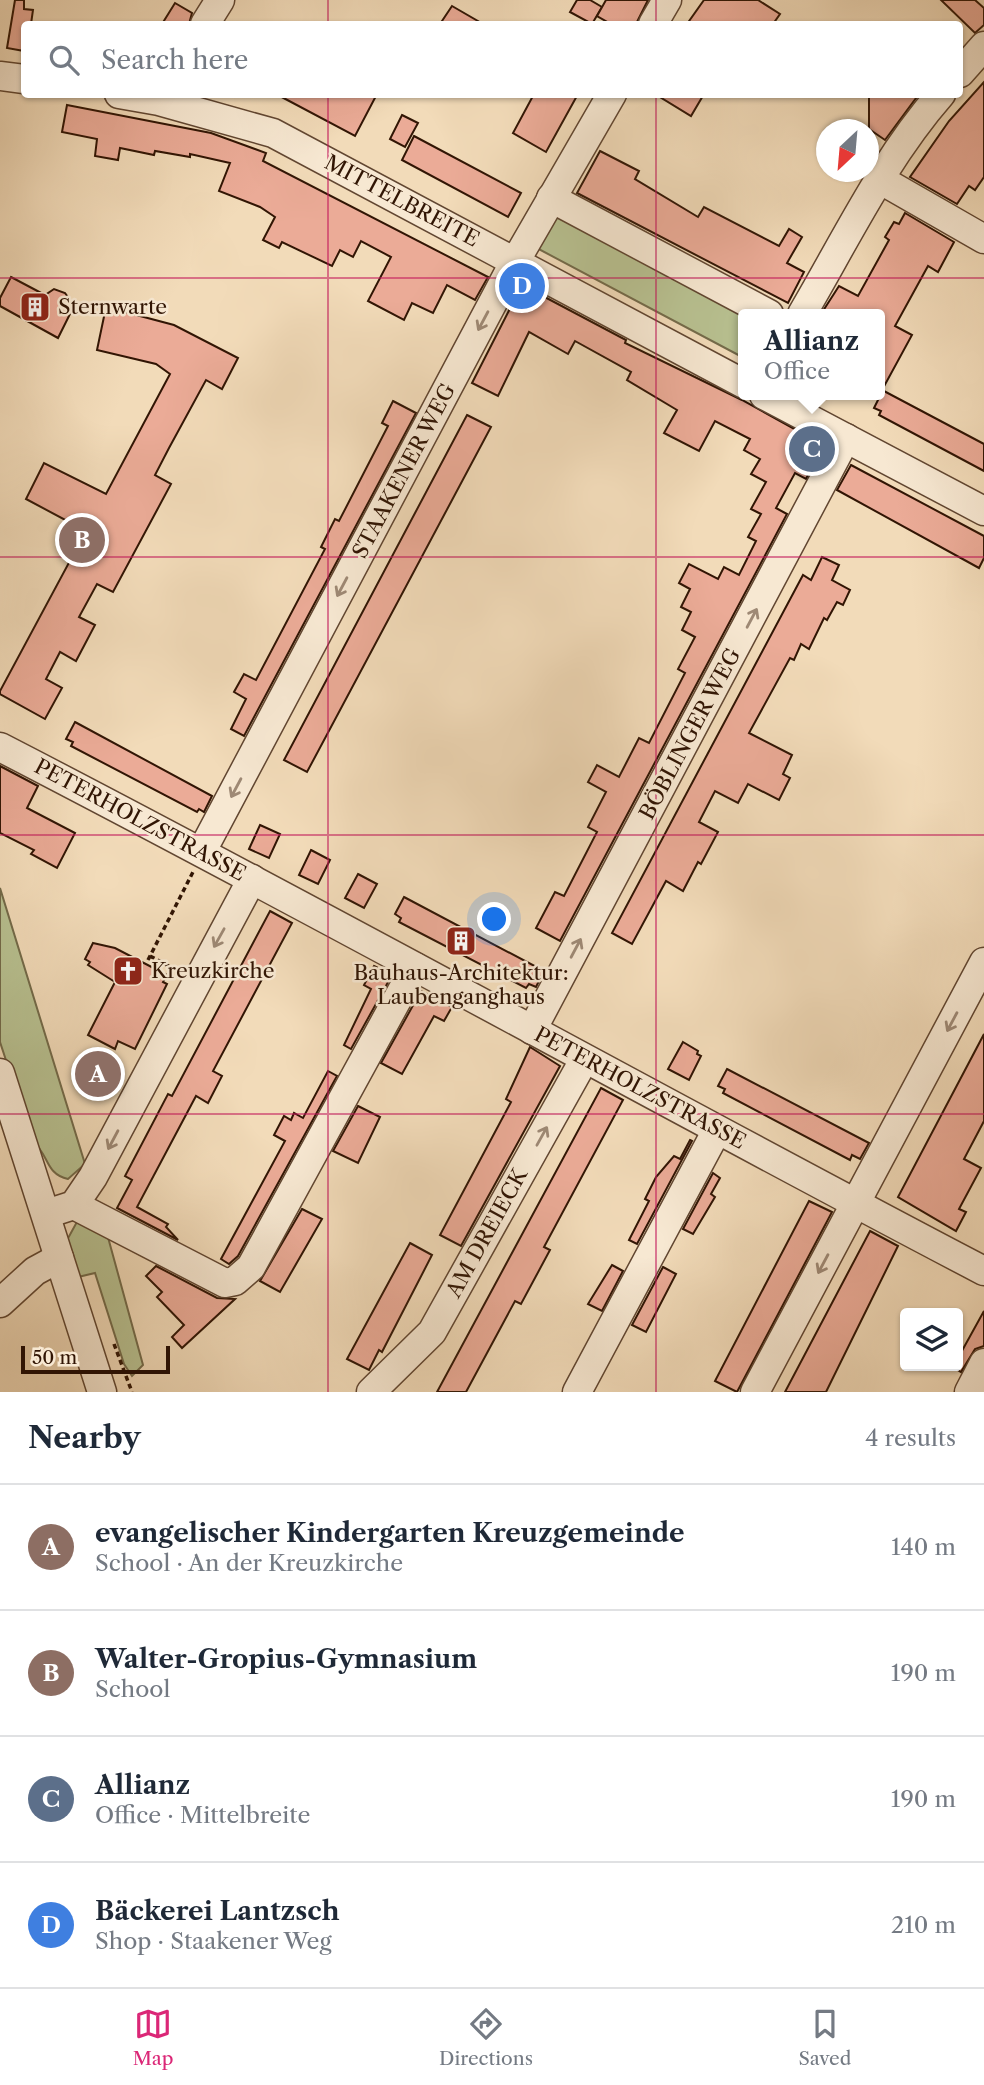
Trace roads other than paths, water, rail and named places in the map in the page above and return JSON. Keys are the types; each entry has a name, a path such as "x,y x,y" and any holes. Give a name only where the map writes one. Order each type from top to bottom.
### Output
{"street":[{"path":"207,21 220,0"},
{"path":"655,21 667,0"},
{"path":"963,70 984,46"},
{"path":"0,76 21,79"},
{"name":"MITTELBREITE","path":"161,98 273,133 738,381"},
{"name":"STAAKENER WEG","path":"202,851 516,261 610,98"},
{"path":"805,309 881,180 937,98"},
{"path":"881,180 984,239"},
{"path":"551,198 760,309"},
{"path":"774,400 984,511"},
{"name":"BÖBLINGER WEG","path":"532,1030 846,438"},
{"name":"PETERHOLZSTRASSE","path":"0,747 202,851 584,1060 984,1271"},
{"path":"46,1214 74,1205 93,1177 252,879"},
{"path":"755,1392 984,962"},
{"path":"74,1205 225,1283 234,1281 251,1267 415,967"},
{"name":"AM DREIECK","path":"371,1392 432,1332 584,1060"},
{"path":"0,1073 102,1392"},
{"path":"577,1392 717,1130"},
{"path":"0,1303 35,1271 60,1258"},
{"path":"969,1392 984,1363"}],"place":[{"name":"Bäckerei Lantzsch","path":"522,286"},
{"name":"Sternwarte","path":"35,307"},
{"name":"Allianz","path":"812,449"},
{"name":"Walter-Gropius-Gymnasium","path":"82,540"},
{"name":"Bauhaus-Architektur: Laubenganghaus","path":"461,941"},
{"name":"Kreuzkirche","path":"128,971"},
{"name":"evangelischer Kindergarten Kreuzgemeinde","path":"98,1074"}]}
